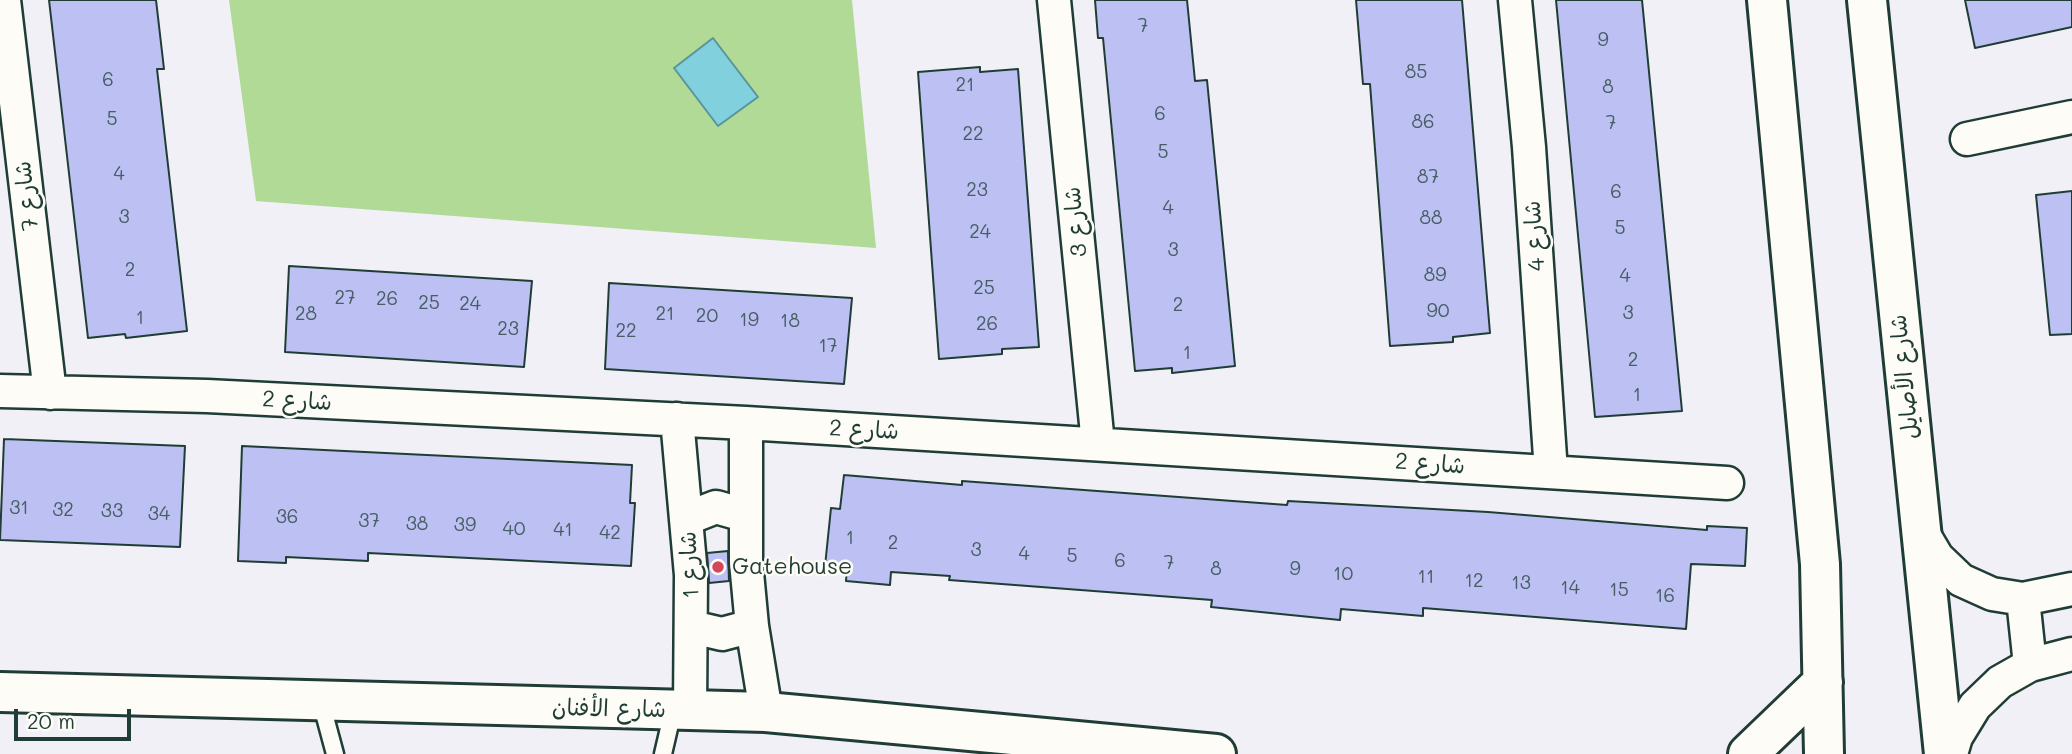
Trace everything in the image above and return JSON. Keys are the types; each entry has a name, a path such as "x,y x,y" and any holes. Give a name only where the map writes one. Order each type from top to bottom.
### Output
{"main road":[{"path":"1768,0 1811,453 1819,564 1824,754"},
{"name":"شارع الأصايل","path":"1867,0 1944,754"},
{"path":"1748,754 1823,682"},
{"name":"شارع الأفنان","path":"0,692 766,712 1051,746 1216,754"}],"street":[{"name":"شارع 7","path":"4,0 50,393"},
{"name":"شارع 3","path":"1054,0 1098,444"},
{"name":"شارع 4","path":"1515,0 1529,147 1551,472"},
{"path":"1967,139 2072,117"},
{"name":"شارع 2","path":"0,391 207,396 677,419 1727,483"},
{"name":"شارع 1","path":"677,419 688,518 692,627 682,711"},
{"path":"746,423 744,515 752,626 766,712"},
{"path":"688,518 716,508 744,515"},
{"path":"1920,528 1937,557 1961,580 1992,594 2023,599 2072,589"},
{"path":"2023,599 2030,665"},
{"path":"692,627 722,634 752,626"},
{"path":"1951,754 1956,737 1975,706 2000,682 2030,665 2072,654"}],"lane":[{"path":"321,702 335,754"},
{"path":"663,754 682,711"}],"green space":[{"path":"229,0 852,0 876,248 256,201"}],"water":[{"path":"713,38 758,97 718,126 674,68"}],"building":[{"path":"49,0 156,0 164,69 157,69 187,331 126,338 125,334 88,338"},
{"path":"1095,0 1187,0 1195,81 1207,80 1235,366 1172,373 1172,368 1135,371 1103,38 1098,38"},
{"path":"1356,0 1462,0 1490,333 1453,337 1453,342 1390,346 1370,84 1363,84"},
{"path":"1556,0 1642,0 1682,411 1595,417"},
{"path":"1965,0 2072,0 2072,27 1975,48"},
{"path":"980,67 980,72 1018,69 1039,347 1002,349 1002,354 939,359 918,72"},
{"path":"2072,191 2072,334 2050,335 2036,195"},
{"path":"289,266 532,281 524,367 285,352"},
{"path":"609,283 852,298 844,384 605,369"},
{"path":"4,439 185,446 180,547 0,540"},
{"path":"242,446 632,465 630,503 635,503 631,566 368,553 368,561 286,557 286,563 238,561"},
{"path":"844,475 1287,505 1288,501 1488,512 1707,530 1707,526 1747,528 1745,566 1691,564 1686,629 1423,608 1423,616 1341,609 1340,620 1211,607 1212,600 949,580 950,576 891,572 890,585 846,581 847,568 825,566 831,508 840,509"},
{"path":"728,551 729,581 709,583 707,553"}],"place":[{"name":"Gatehouse","path":"718,567"}]}
